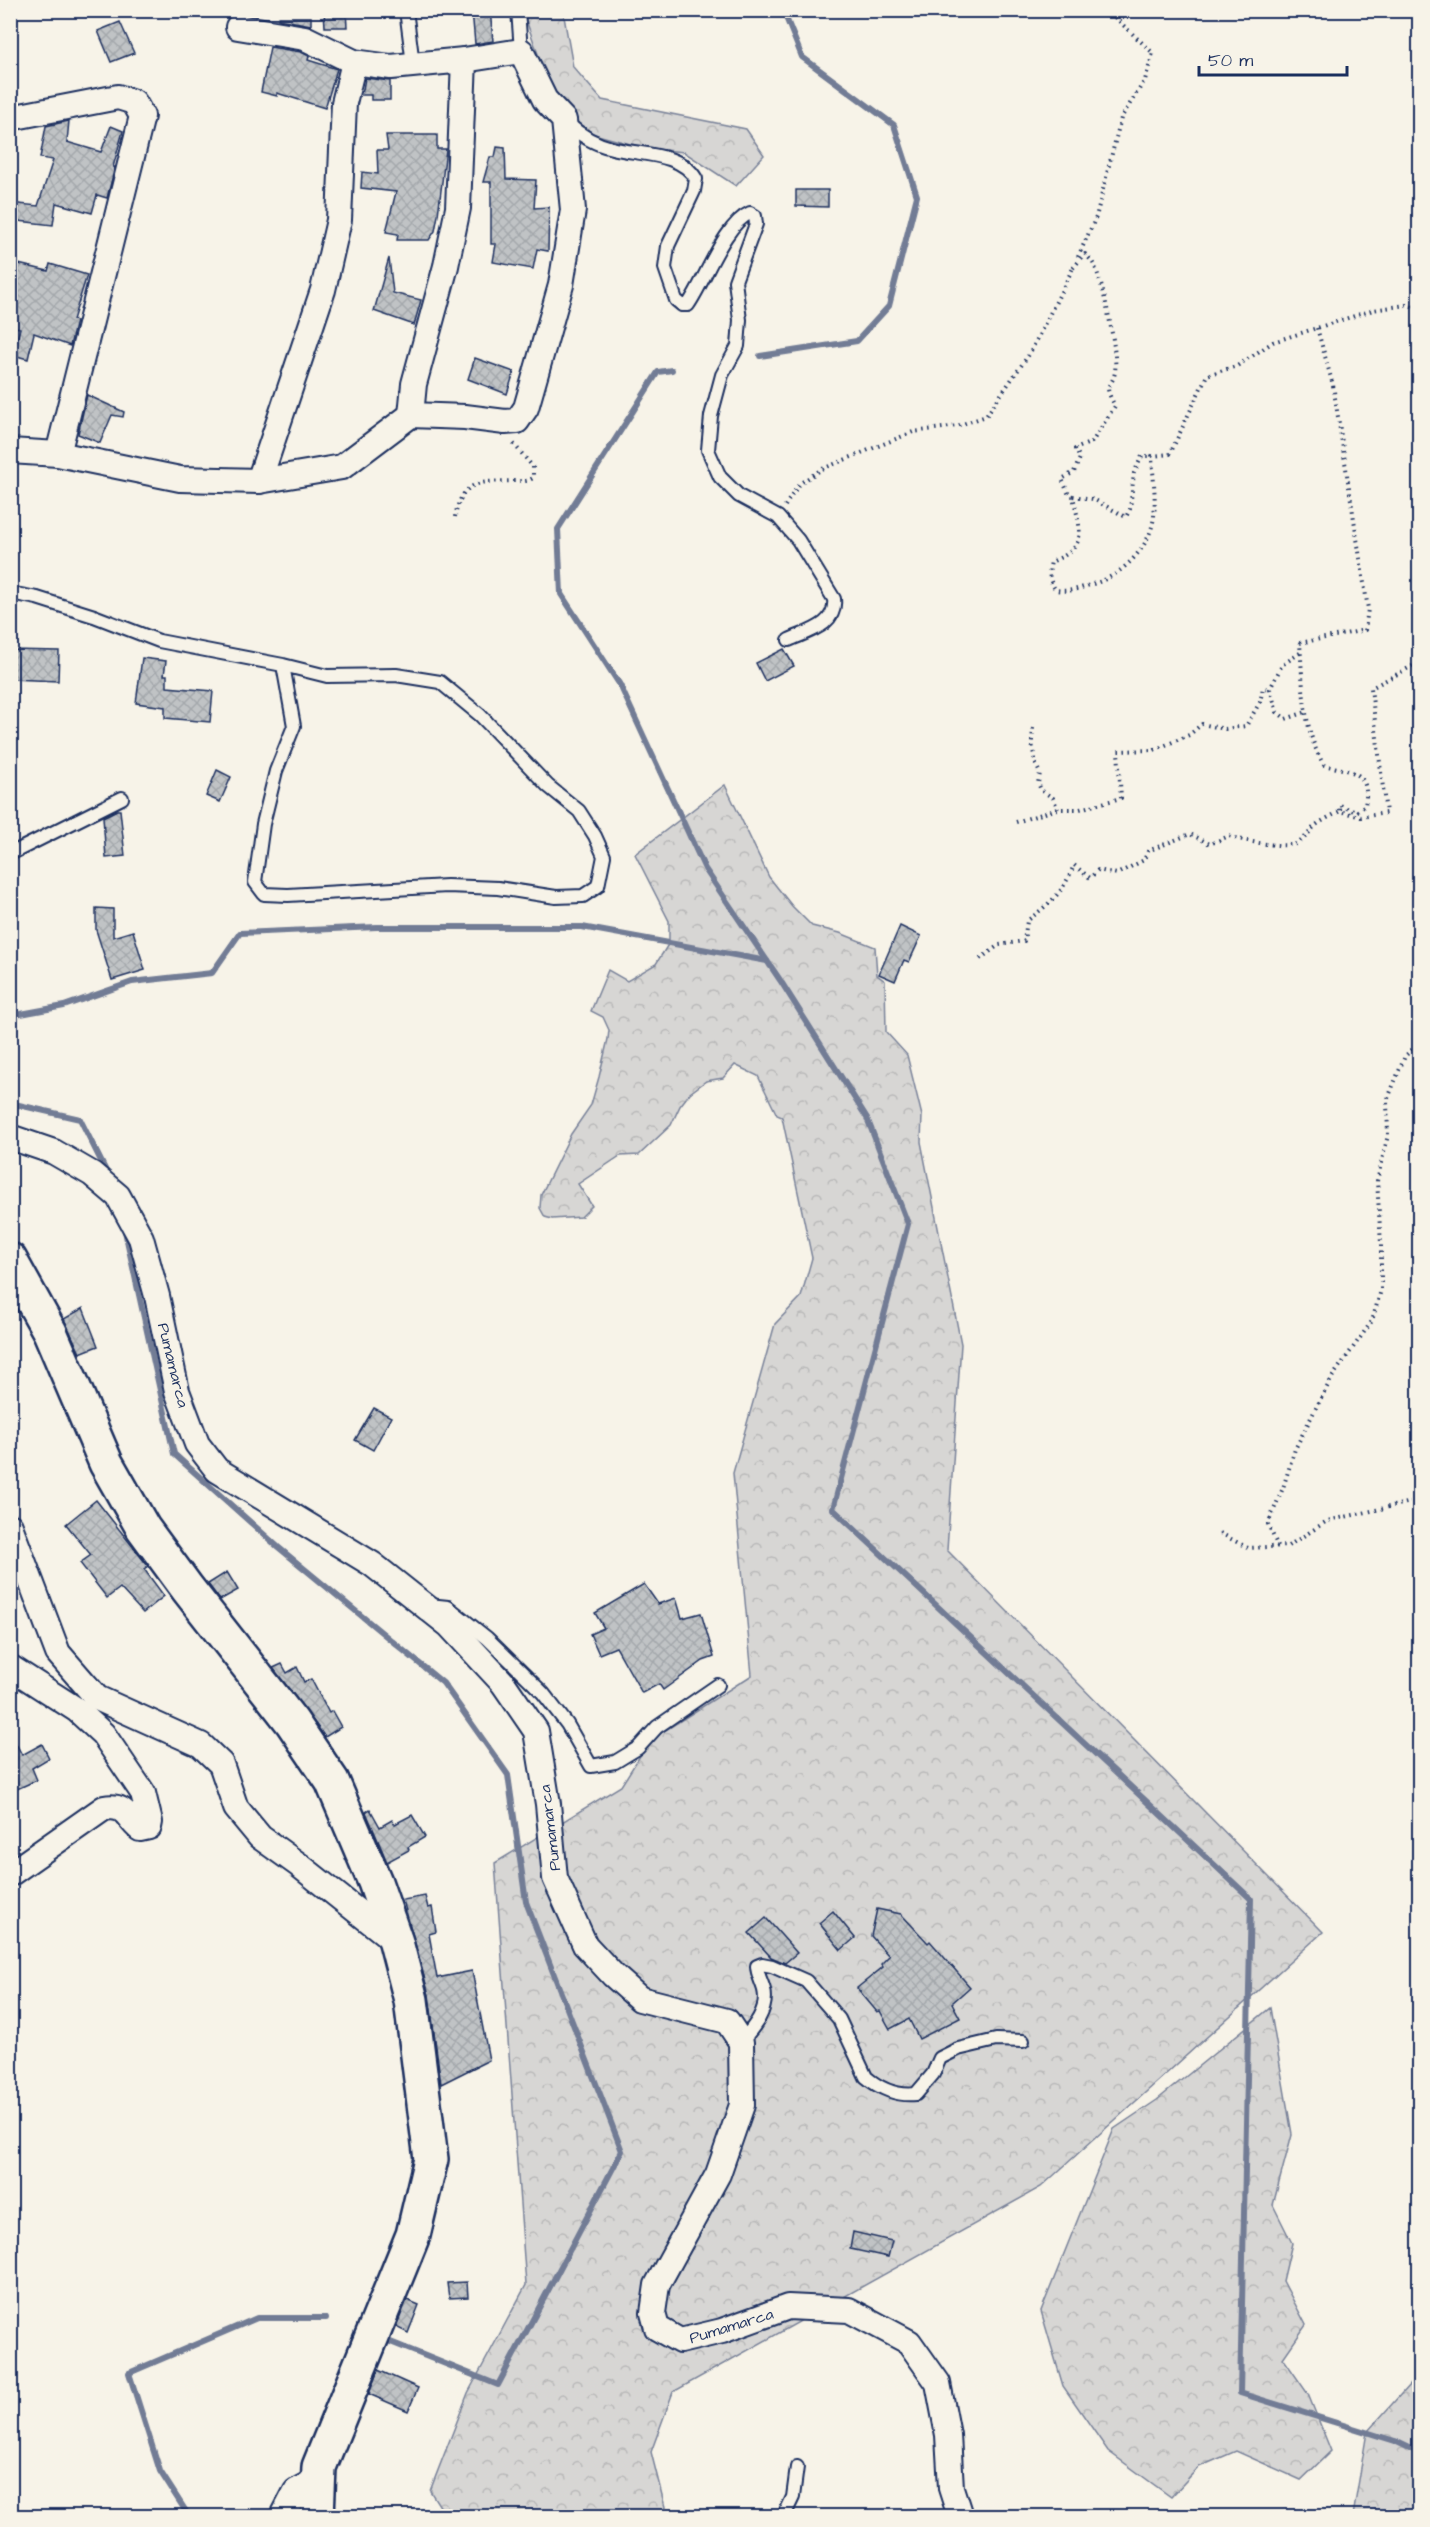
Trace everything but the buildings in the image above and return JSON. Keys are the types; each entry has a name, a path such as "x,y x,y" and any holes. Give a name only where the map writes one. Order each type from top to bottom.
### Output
{"main road":[{"path":"10,1260 50,1332 106,1463 143,1528 292,1722 332,1781 348,1814 396,1942 411,2000 431,2159 413,2235 319,2467 317,2517"}],"street":[{"path":"10,451 58,454 180,479 260,481 342,467 411,415 465,417 505,422 517,421 526,408 561,285 573,210 564,120 545,100 521,51 464,60 391,67 354,62 305,38 238,27"},
{"path":"411,415 414,384 446,266 458,208 464,60"},
{"path":"260,481 323,290 339,220 344,103 354,62"},
{"path":"10,118 118,97 134,102 142,116 58,454"},
{"name":"Pumamarca","path":"10,1137 54,1152 92,1174 118,1196 141,1238 157,1296 177,1391 197,1444 217,1470 372,1564 449,1625 503,1683 536,1731 548,1804 555,1878 585,1945 613,1976 640,1999 728,2021 741,2042 741,2105 718,2174 657,2285 653,2313 657,2328 680,2341 722,2331 788,2307 849,2310 909,2342 938,2383 948,2435 951,2488 960,2517"},
{"path":"10,1526 58,1653 103,1734 143,1793 150,1822 149,1827 140,1829 124,1810 114,1806 104,1808 10,1874"},
{"path":"10,1667 87,1704 201,1745 221,1764 236,1808 260,1837 396,1942"},
{"path":"283,2517 296,2491 318,2479"}],"lane":[{"path":"406,10 413,64"},
{"path":"518,10 521,51"},
{"path":"564,120 577,133 594,142 610,148 669,158 691,169 696,179 694,191 668,246 664,268 676,300 682,305 688,305 694,297 714,256 742,216 750,213 755,216 756,224 735,281 740,320 738,346 722,375 711,416 708,450 720,477 738,496 778,517 798,540 834,599 835,610 830,619 789,640"},
{"path":"10,593 37,598 94,616 159,641 284,665 327,676 396,675 440,682 480,715 548,786 579,811 595,836 604,856 598,886 583,896 556,897 531,891 447,886 288,895 264,894 255,882 263,824 276,771 294,726 284,665"},
{"path":"10,854 122,798"},
{"path":"422,1604 448,1607 488,1638 543,1693 567,1724 591,1766 615,1762 638,1748 657,1727 718,1684"},
{"path":"741,2042 752,2030 763,2006 765,1997 757,1972 757,1966 762,1964 806,1981 839,2019 866,2077 873,2083 902,2095 916,2094 933,2074 940,2058 958,2049 996,2040 1023,2041"},
{"path":"784,2517 793,2496 797,2466"}],"path":[{"path":"778,517 800,484 822,469 913,432 957,426 986,416 1030,353 1096,217 1121,118 1145,80 1153,53 1107,10"},
{"path":"1073,268 1085,254 1094,265 1108,312 1115,373 1108,384 1108,393 1115,406 1092,442 1075,449 1080,458 1074,472 1062,479 1069,495 1093,499 1126,517 1131,508 1134,473 1142,456 1170,454 1206,375 1237,366 1273,342 1373,310 1406,305 1419,309"},
{"path":"1317,328 1333,384 1368,609 1365,630 1300,643 1306,712 1318,756 1324,765 1363,777 1368,789 1365,806 1356,812 1340,805 1340,811"},
{"path":"455,517 464,492 471,486 490,482 528,482 533,477 533,467 509,436 517,421"},
{"path":"1073,496 1081,531 1078,544 1071,553 1051,562 1049,570 1049,581 1056,590 1066,592 1102,581 1118,573 1147,537 1154,518 1152,456"},
{"path":"1300,652 1282,665 1270,689 1277,712 1286,719 1306,712"},
{"path":"980,959 999,945 1024,940 1027,921 1051,904 1069,878 1074,865 1090,878 1098,870 1117,874 1144,860 1148,851 1190,834 1210,844 1229,836 1244,842 1260,842 1286,847 1296,844 1316,826 1340,811 1361,817 1386,813 1371,688 1419,662"},
{"path":"1016,822 1058,809 1080,809 1121,798 1118,751 1154,750 1189,735 1202,724 1225,729 1246,726 1260,702 1263,688 1270,689"},
{"path":"1034,728 1032,742 1035,763 1040,773 1038,783 1041,790 1053,798 1058,809"},
{"path":"1278,1547 1268,1524 1283,1488 1295,1449 1333,1376 1372,1320 1381,1290 1377,1181 1388,1135 1388,1101 1405,1056 1419,1042"},
{"path":"1220,1533 1248,1548 1288,1546 1327,1521 1419,1500"}],"green space":[{"path":"526,11 563,11 573,67 602,100 746,129 764,155 736,186 684,152 645,148 594,134 570,117 551,91 526,20"},
{"path":"725,785 769,877 792,906 812,926 840,933 875,947 877,975 885,981 886,1032 907,1055 922,1116 921,1142 961,1344 947,1550 1323,1932 1041,2187 673,2392 651,2452 665,2507 663,2516 446,2516 430,2491 468,2393 526,2285 495,1863 621,1786 650,1740 752,1675 733,1473 775,1324 801,1297 812,1258 782,1117 777,1115 758,1076 735,1065 723,1078 706,1081 690,1093 680,1106 671,1125 639,1155 620,1156 578,1184 592,1206 581,1217 552,1219 545,1217 540,1208 541,1195 571,1134 591,1105 599,1077 609,1030 603,1017 591,1011 608,970 627,981 656,964 669,943 669,921 635,854"},
{"path":"1270,2008 1292,2134 1273,2205 1292,2243 1283,2281 1306,2325 1283,2358 1308,2394 1331,2451 1301,2480 1236,2451 1199,2467 1171,2497 1108,2451 1063,2386 1041,2311 1114,2129 1157,2100"},
{"path":"1419,2374 1419,2516 1353,2516 1367,2432"}],"waterway":[{"path":"760,356 857,341 889,306 917,196 894,125 802,57 783,10"},
{"path":"672,370 658,372 558,529 561,594 620,685 705,869 780,980 867,1118 908,1224 833,1509 1251,1899 1240,2393 1395,2441 1420,2453"},
{"path":"10,1016 64,1006 132,982 212,973 240,933 377,927 582,927 767,961"},
{"path":"10,1103 80,1119 108,1175"},
{"path":"125,1231 174,1454 278,1547 443,1683 508,1775 526,1902 622,2151 498,2385 383,2339"},
{"path":"189,2516 160,2471 129,2373 257,2318 326,2318"}]}
